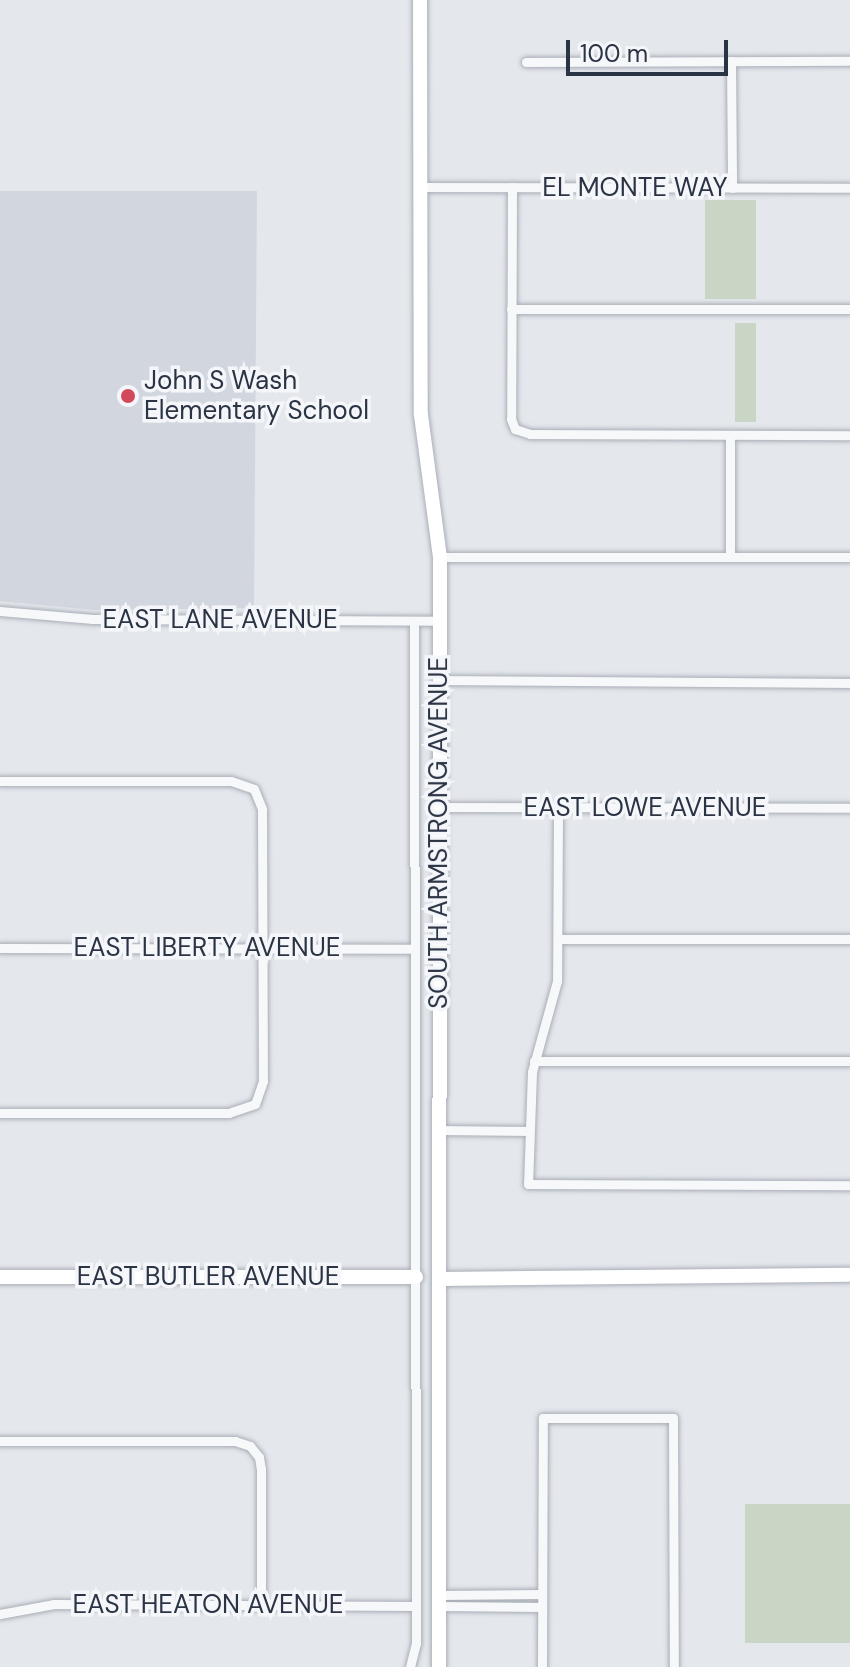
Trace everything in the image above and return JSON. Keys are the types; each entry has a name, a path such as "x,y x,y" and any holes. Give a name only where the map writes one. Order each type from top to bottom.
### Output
{"street":[{"name":"SOUTH ARMSTRONG AVENUE","path":"420,0 421,415 440,557 439,1667"},
{"path":"731,61 732,188"},
{"path":"526,62 850,61"},
{"name":"EL MONTE WAY","path":"420,187 850,188"},
{"path":"512,187 511,419 515,429 530,434 850,435"},
{"path":"511,309 850,309"},
{"path":"730,435 730,557"},
{"path":"440,557 850,557"},
{"name":"EAST LANE AVENUE","path":"0,611 93,619 440,621"},
{"name":"SOUTH ARMSTRONG AVENUE","path":"410,1667 416,1643 414,621"},
{"path":"440,680 850,683"},
{"path":"0,781 231,781 254,789 262,809 263,1081 255,1104 229,1113 0,1113"},
{"name":"EAST LOWE AVENUE","path":"440,807 850,808"},
{"path":"558,808 555,994 534,1061 528,1184 850,1185"},
{"path":"558,939 850,939"},
{"name":"EAST LIBERTY AVENUE","path":"0,948 415,949"},
{"path":"534,1061 850,1061"},
{"path":"440,1130 529,1131"},
{"path":"440,1279 850,1275"},
{"name":"EAST BUTLER AVENUE","path":"0,1277 416,1277"},
{"path":"542,1667 543,1418 673,1418 674,1667"},
{"path":"0,1441 235,1441 255,1451 261,1469 261,1606"},
{"path":"440,1601 542,1594"},
{"path":"440,1601 542,1607"},
{"name":"EAST HEATON AVENUE","path":"0,1614 54,1604 416,1606"}],"shaded area":[{"name":"John S Wash Elementary School","path":"0,191 257,191 254,608 94,610 0,601"}],"green space":[{"path":"705,200 756,200 756,299 705,299"},
{"path":"735,323 756,323 756,422 735,422"},
{"path":"745,1504 850,1504 850,1643 745,1643"}],"place":[{"name":"John S Wash Elementary School","path":"128,396"}]}
